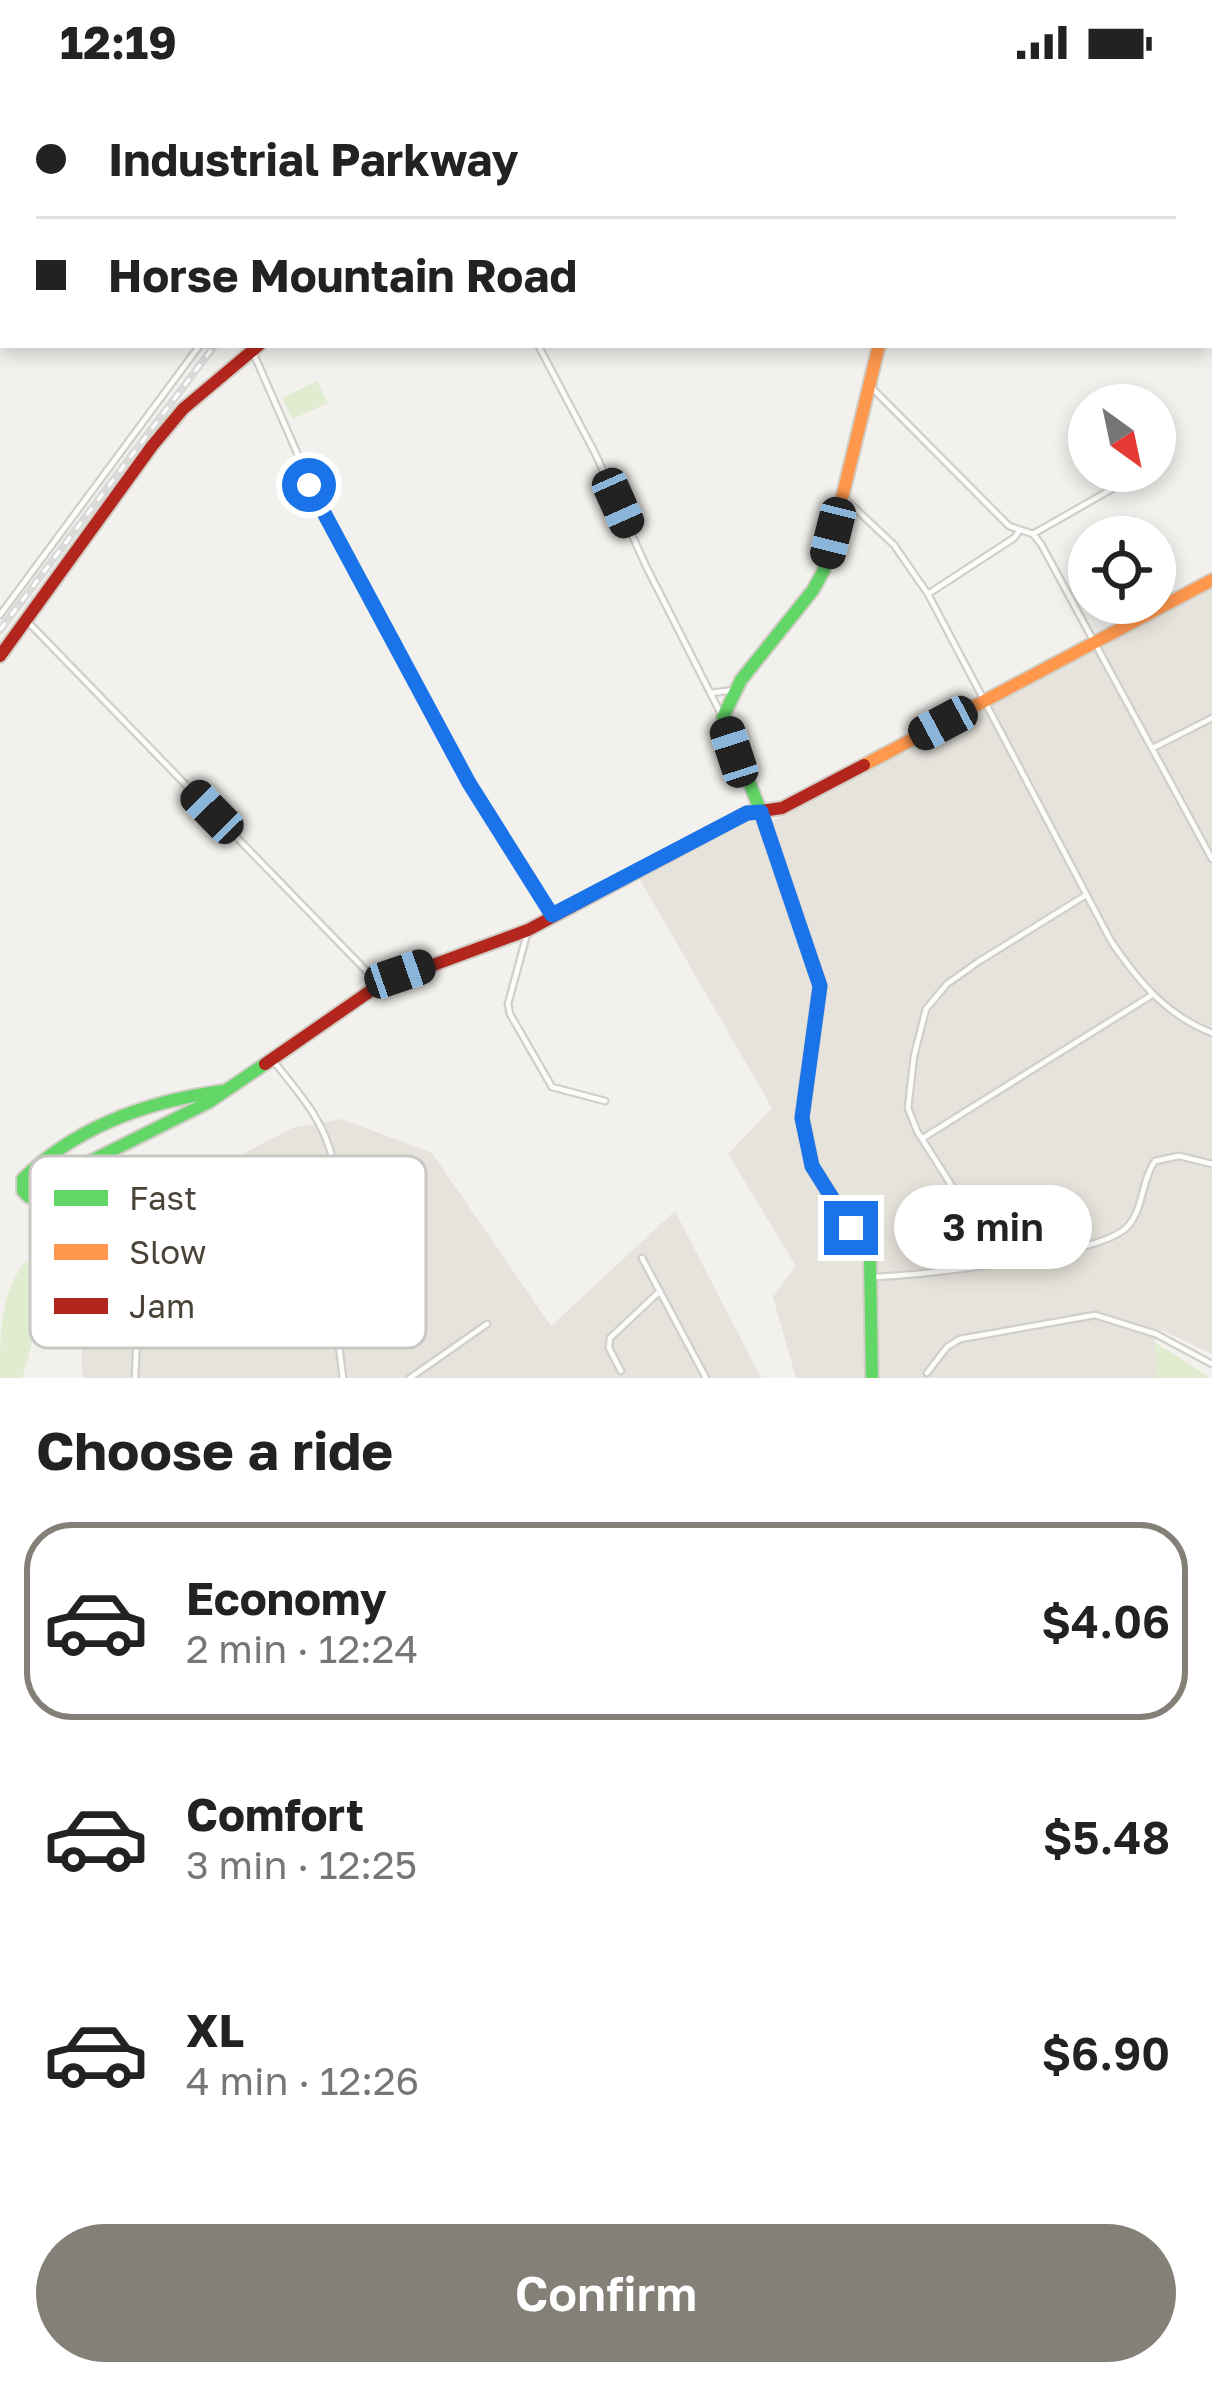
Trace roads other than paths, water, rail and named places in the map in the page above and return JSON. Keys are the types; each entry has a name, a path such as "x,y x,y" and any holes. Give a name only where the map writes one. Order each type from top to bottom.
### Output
{"street":[{"path":"0,615 198,348"},
{"path":"0,656 172,421 255,348 330,528 469,783 552,915"},
{"path":"539,348 723,717 820,986 802,1118 812,1166 870,1259 872,1378"},
{"path":"723,717 737,688 819,582 878,348"},
{"path":"867,383 1009,526 1033,534 1212,859"},
{"path":"1033,534 1107,492"},
{"path":"842,496 894,545 928,594 1112,941 1152,994 1193,1025 1212,1033"},
{"path":"928,594 1020,530"},
{"path":"100,1156 224,1091 379,985 528,930 747,813 782,808 1212,580"},
{"path":"27,621 379,985"},
{"path":"711,693 737,688"},
{"path":"1150,749 1212,718"},
{"path":"972,1267 967,1210 912,1121 907,1093 926,1010 947,984 1087,895"},
{"path":"528,930 511,992 510,1014 552,1087 605,1101"},
{"path":"922,1138 1152,994"},
{"path":"272,1058 314,1113 329,1141 330,1156"},
{"path":"49,1156 101,1124 201,1093 224,1091"},
{"path":"873,1277 930,1275 1079,1247 1118,1234 1134,1218 1155,1161 1179,1156 1212,1164"},
{"path":"30,1171 23,1179 23,1191 30,1197"},
{"path":"642,1258 706,1378"},
{"path":"621,1371 609,1348 610,1338 660,1291"},
{"path":"927,1373 947,1347 960,1339 1095,1315 1156,1334 1212,1364"},
{"path":"410,1378 488,1324"},
{"path":"135,1378 136,1348"},
{"path":"339,1348 343,1378"}],"railway":[{"path":"0,630 213,348"}]}
